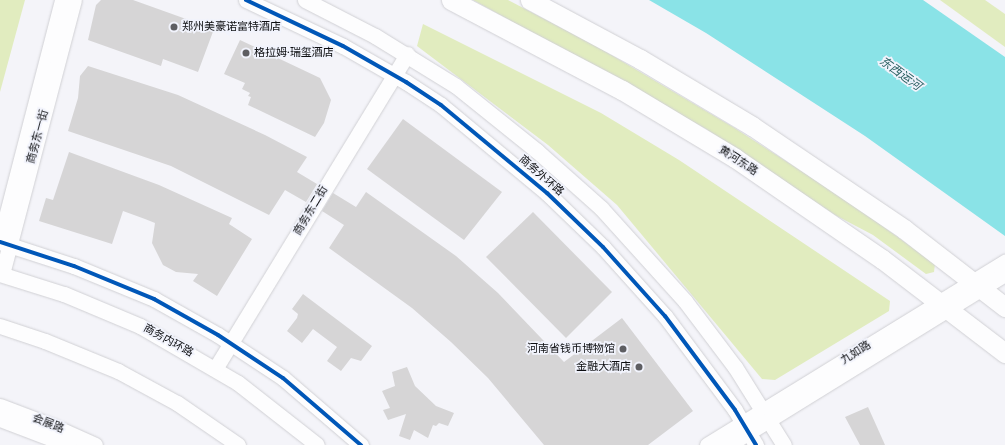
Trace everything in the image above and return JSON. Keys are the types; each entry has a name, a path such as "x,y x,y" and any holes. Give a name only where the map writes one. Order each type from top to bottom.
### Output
{"main road":[{"name":"黄河东路","path":"451,0 622,90 735,158 853,238 1005,353"},
{"path":"530,0 640,59 752,126 874,208 1005,307"}],"street":[{"name":"商务东一街","path":"1,274 3,242 62,0"},
{"name":"商务东一街","path":"3,242 74,0"},
{"name":"商务外环路","path":"246,0 343,46 390,72 463,123 583,226 665,316 749,433"},
{"name":"商务外环路","path":"305,0 402,51 462,90 537,151 600,208 685,301 766,415 784,445"},
{"name":"商务东二街","path":"211,366 402,51"},
{"path":"3,242 74,266 154,299 226,340 283,378 360,445"},
{"name":"九如路","path":"728,445 749,433 766,415 977,285 1005,262"},
{"name":"商务内环路","path":"1,274 64,294 140,326 211,366 265,402 316,445"},
{"name":"九如路","path":"977,285 1005,274"},
{"path":"0,326 45,341 118,371 177,404 238,445"},
{"name":"会展路","path":"0,406 54,426 95,445"},
{"name":"会展路","path":"0,418 68,445"},
{"name":"九如路","path":"707,445 749,433"}],"green space":[{"path":"0,0 25,0 0,92"},
{"path":"473,0 508,0 598,47 733,127 848,201 935,264 934,272 926,274 873,235 835,215 706,129"},
{"path":"940,0 985,0 1005,14 1005,47"},
{"path":"423,24 601,113 679,160 890,301 889,311 775,380 762,379 617,205 548,145 417,46"}],"water":[{"name":"东西运河","path":"649,0 923,0 1005,57 1005,236 865,136 706,33"}],"building":[{"path":"101,0 133,0 214,29 198,72 163,59 161,66 88,40 96,5"},
{"path":"240,40 320,78 331,100 324,123 315,137 248,105 251,97 248,96 250,93 242,89 245,83 224,74"},
{"path":"88,66 178,95 265,135 307,157 297,172 317,184 306,202 285,190 269,215 171,166 68,131 78,98 80,76"},
{"path":"403,119 502,192 464,240 367,169"},
{"path":"69,152 159,185 232,218 229,224 252,239 217,296 193,281 198,274 176,272 163,265 152,243 155,223 123,211 112,244 39,221 46,198 53,200"},
{"path":"366,192 456,256 498,293 564,362 622,318 693,411 648,445 544,445 488,378 451,342 412,308 329,248 344,225 322,211 333,193 356,207"},
{"path":"533,212 612,292 566,338 486,257"},
{"path":"303,294 372,346 361,361 351,358 341,371 327,361 337,347 313,329 302,343 287,331 297,318 298,314 292,309"},
{"path":"407,367 415,386 436,406 454,413 448,426 439,423 436,426 433,425 428,438 414,430 410,440 399,436 406,414 388,420 383,410 390,408 382,391 395,386 392,372"},
{"path":"868,407 885,445 860,445 845,417"}],"cycle path":[{"path":"246,0 343,46 406,82 441,105 547,193 603,247 665,316 735,410 756,445"},
{"path":"0,242 74,266 154,299 218,335 283,378 361,445"}],"place":[{"name":"郑州美豪诺富特酒店","path":"174,27"},
{"name":"格拉姆·瑞玺酒店","path":"246,53"},
{"name":"河南省钱币博物馆","path":"623,349"},
{"name":"金融大酒店","path":"639,367"}]}
